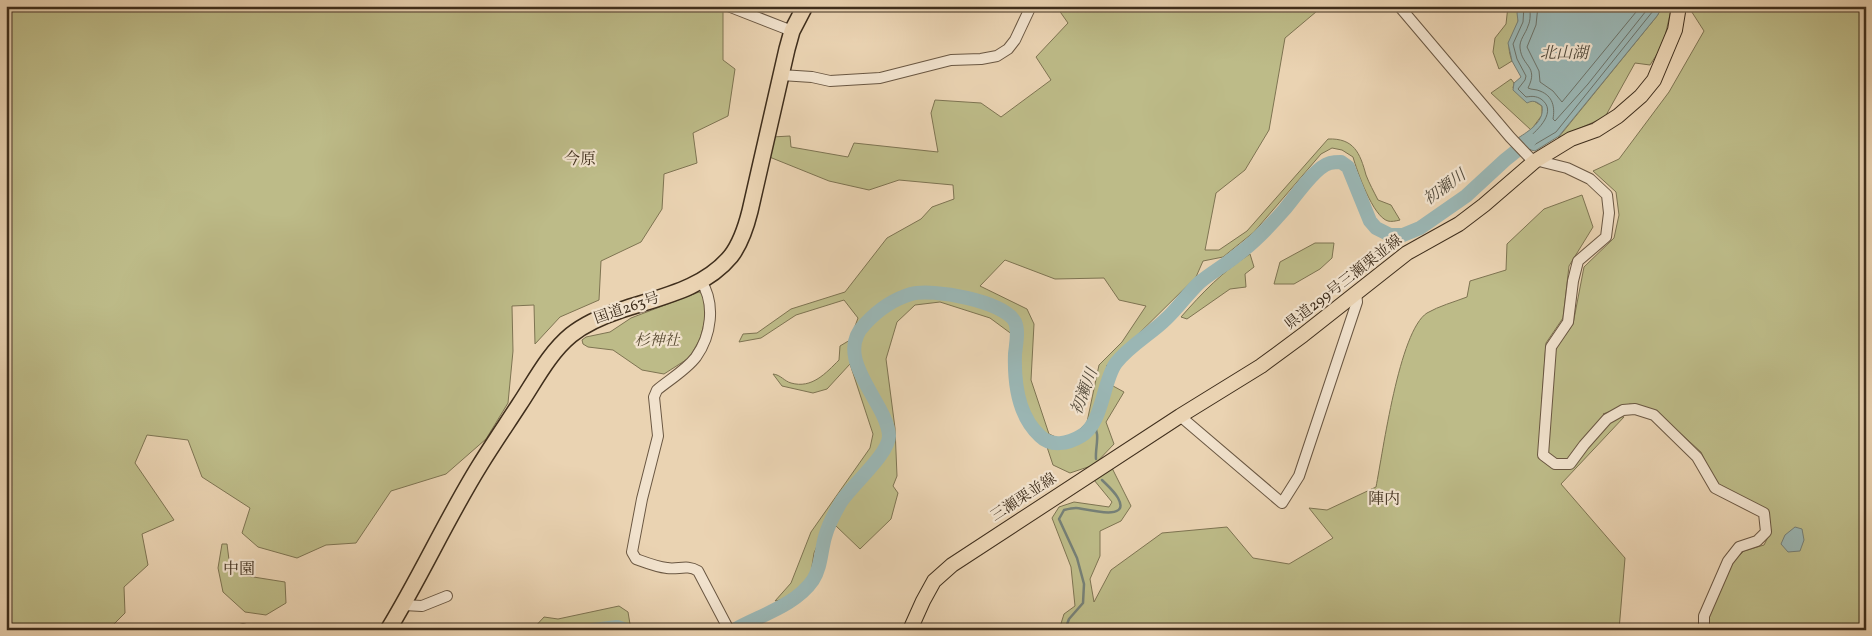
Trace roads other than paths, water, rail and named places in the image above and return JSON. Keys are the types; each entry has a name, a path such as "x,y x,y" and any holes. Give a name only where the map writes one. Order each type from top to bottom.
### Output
{"highway":[{"name":"国道263号","path":"388,630 404,605 480,466 544,367 560,346 576,330 591,321 686,289 714,272 731,255 744,233 792,31 805,6"}],"main road":[{"name":"県道299号三瀬栗並線","path":"1180,416 1261,366 1407,252 1459,224 1478,210 1533,160 1571,139 1596,130 1618,116 1641,96 1654,80 1675,30 1678,6"},
{"name":"三瀬栗並線","path":"910,630 934,581 952,565 1180,416"}],"street":[{"path":"728,6 792,31"},
{"path":"781,76 812,77 830,81 880,78 951,60 981,59 997,56 1016,40 1031,6"},
{"path":"1399,6 1510,137 1533,160 1567,168 1590,179 1607,195 1609,213 1606,237 1578,261 1573,281 1568,322 1551,348 1543,455 1555,464 1570,464 1607,419 1623,410 1635,409 1654,415 1697,457 1715,488 1764,513 1766,532 1757,541 1739,547 1728,561 1704,616 1704,630"},
{"path":"701,281 706,288 710,314 707,338 695,358 657,390 654,397 658,436 642,499 632,552 636,559 653,565 670,569 686,567 698,571 727,625"},
{"path":"1180,416 1282,502 1299,476 1357,302 1356,292"},
{"path":"404,605 422,606 447,596"}],"water":[{"name":"北山湖","path":"1519,6 1663,6 1657,16 1559,136 1535,151 1531,150 1518,138 1539,121 1542,111 1540,104 1533,101 1527,103 1513,90 1514,83 1521,77 1512,61 1508,43 1518,21 1517,13"},
{"path":"1795,527 1802,529 1804,540 1800,551 1788,552 1781,544 1785,535"}],"waterway":[{"name":"初瀬川","path":"734,630 787,603 806,589 816,575 826,533 836,510 846,495 883,452 889,436 886,423 857,366 854,351 856,337 865,324 892,302 911,294 935,293 983,302 1008,315 1015,322 1017,329 1015,377 1022,409 1033,428 1044,439 1054,443 1071,441 1081,436 1094,422 1108,380 1116,363 1134,345 1166,319 1200,282 1255,240 1284,210 1312,176 1324,166 1341,162 1348,167 1370,221 1376,228 1390,235 1403,235 1420,228 1466,196 1530,140"},
{"path":"1093,423 1097,432 1096,459"},
{"path":"1065,630 1069,619 1083,603 1084,584 1077,558 1059,519 1064,510 1072,508 1105,512 1118,510 1121,506 1118,498 1102,480"},
{"path":"173,630 186,626 212,627 225,630"},
{"name":"初瀬川","path":"593,630 617,627 626,630"}],"district":[{"name":"今原","path":"580,160"},
{"name":"陣内","path":"1384,500"},
{"name":"中園","path":"239,570"}],"park label":[{"name":"杉神社","path":"657,341"}]}
